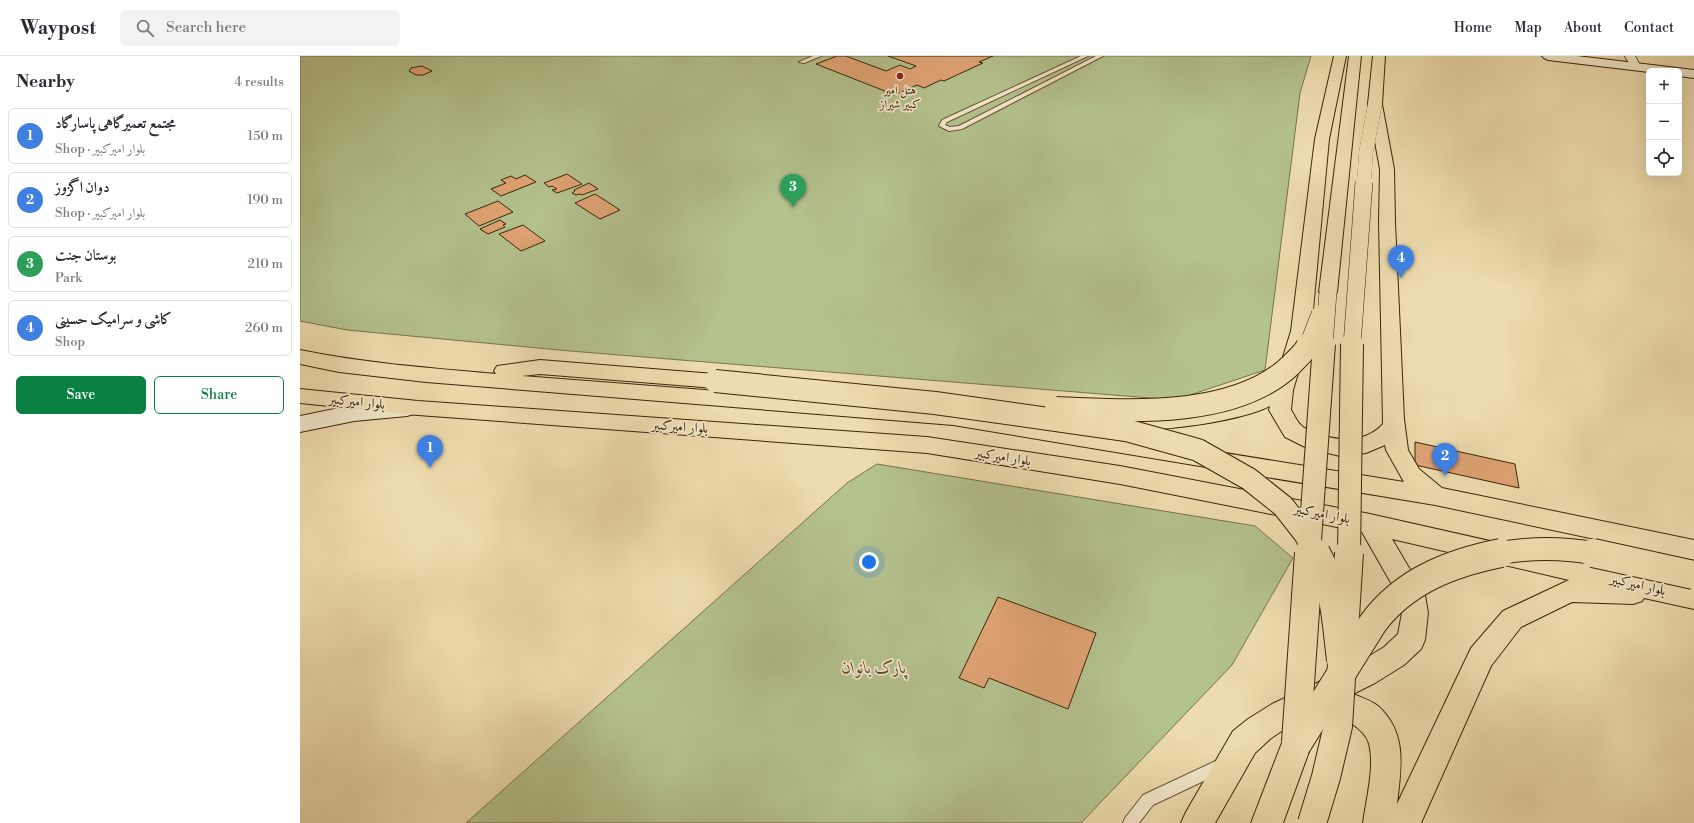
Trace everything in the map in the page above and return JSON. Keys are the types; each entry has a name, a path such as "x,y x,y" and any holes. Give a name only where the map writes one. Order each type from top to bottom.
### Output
{"main road":[{"path":"1340,56 1322,139 1301,331 1283,390 1280,410 1292,431 1315,442 1340,448 1366,445 1385,436 1394,426"},
{"path":"1296,746 1328,292 1354,56"},
{"path":"1312,823 1326,777 1338,726 1341,660 1350,542 1352,333 1366,152 1375,104 1379,56"},
{"path":"1375,104 1387,169 1387,222 1394,426 1397,450 1411,475 1436,496"},
{"path":"935,403 1127,411 1186,408 1239,395 1279,376 1306,350 1328,292"},
{"path":"300,357 339,365 461,377 953,417 1130,423 1173,420 1218,413 1257,404 1283,390"},
{"path":"461,377 540,367 715,381 935,403 1126,430 1198,450 1249,478 1283,506 1305,534 1324,568 1332,594 1341,660"},
{"name":"بلوار امیرکبیر","path":"300,396 418,408 927,445 1120,475 1370,524 1694,598"},
{"path":"953,417 1436,496 1694,550"},
{"path":"1197,823 1244,742 1259,729 1282,714 1365,674 1394,656 1411,640 1415,613 1412,596 1370,524"},
{"path":"1267,823 1296,746 1360,642 1382,611 1405,588 1433,573 1469,559 1513,552 1545,550 1587,552 1694,575"},
{"path":"1405,823 1481,657 1512,620 1570,591 1637,593 1694,601"},
{"path":"1282,714 1318,703 1345,705 1367,716 1384,737 1386,766 1379,823"}],"street":[{"path":"1548,56 1633,61 1660,68"},
{"path":"1682,72 1694,74"},
{"path":"300,424 354,413 418,408"}],"lane":[{"path":"802,62 818,56"},
{"path":"1086,56 944,121 942,126 949,129 960,128 1100,56"},
{"path":"1130,823 1148,800 1233,760"}],"green space":[{"path":"300,56 1311,56 1300,93 1265,370 1175,400 570,351 347,330 300,321"},
{"name":"پارک بانوان","path":"877,464 1255,526 1293,558 1232,665 1081,823 466,823 847,483"}],"building":[{"name":"هتل امیر کبیر شیراز","path":"837,56 846,56 886,71 900,65 910,69 916,66 888,56 993,56 979,62 983,63 944,81 941,80 924,88 917,85 895,95 816,64"},
{"path":"422,66 432,71 423,75 416,75 409,71 411,68"},
{"path":"567,174 582,184 557,193 552,190 557,189 552,186 549,187 544,183"},
{"path":"525,175 536,182 501,196 491,189 506,183 501,180 511,176 516,179"},
{"path":"589,183 598,189 582,195 572,193 575,191 574,190"},
{"path":"595,194 620,210 600,219 575,203"},
{"path":"498,201 513,212 479,226 465,214"},
{"path":"500,220 506,224 503,225 505,227 488,234 480,229"},
{"path":"523,225 545,241 521,251 499,234"},
{"path":"1415,442 1515,464 1519,488 1415,465"},
{"path":"998,597 1096,633 1068,709 989,678 984,688 959,678"}],"place":[{"name":"هتل امیر کبیر شیراز","path":"900,76"},
{"name":"بوستان جنت","path":"793,207"},
{"name":"کاشی و سرامیک حسینی","path":"1401,278"},
{"name":"مجتمع تعمیرگاهی پاسارگاد","path":"430,468"},
{"name":"دوان اگزوز","path":"1445,476"}]}
